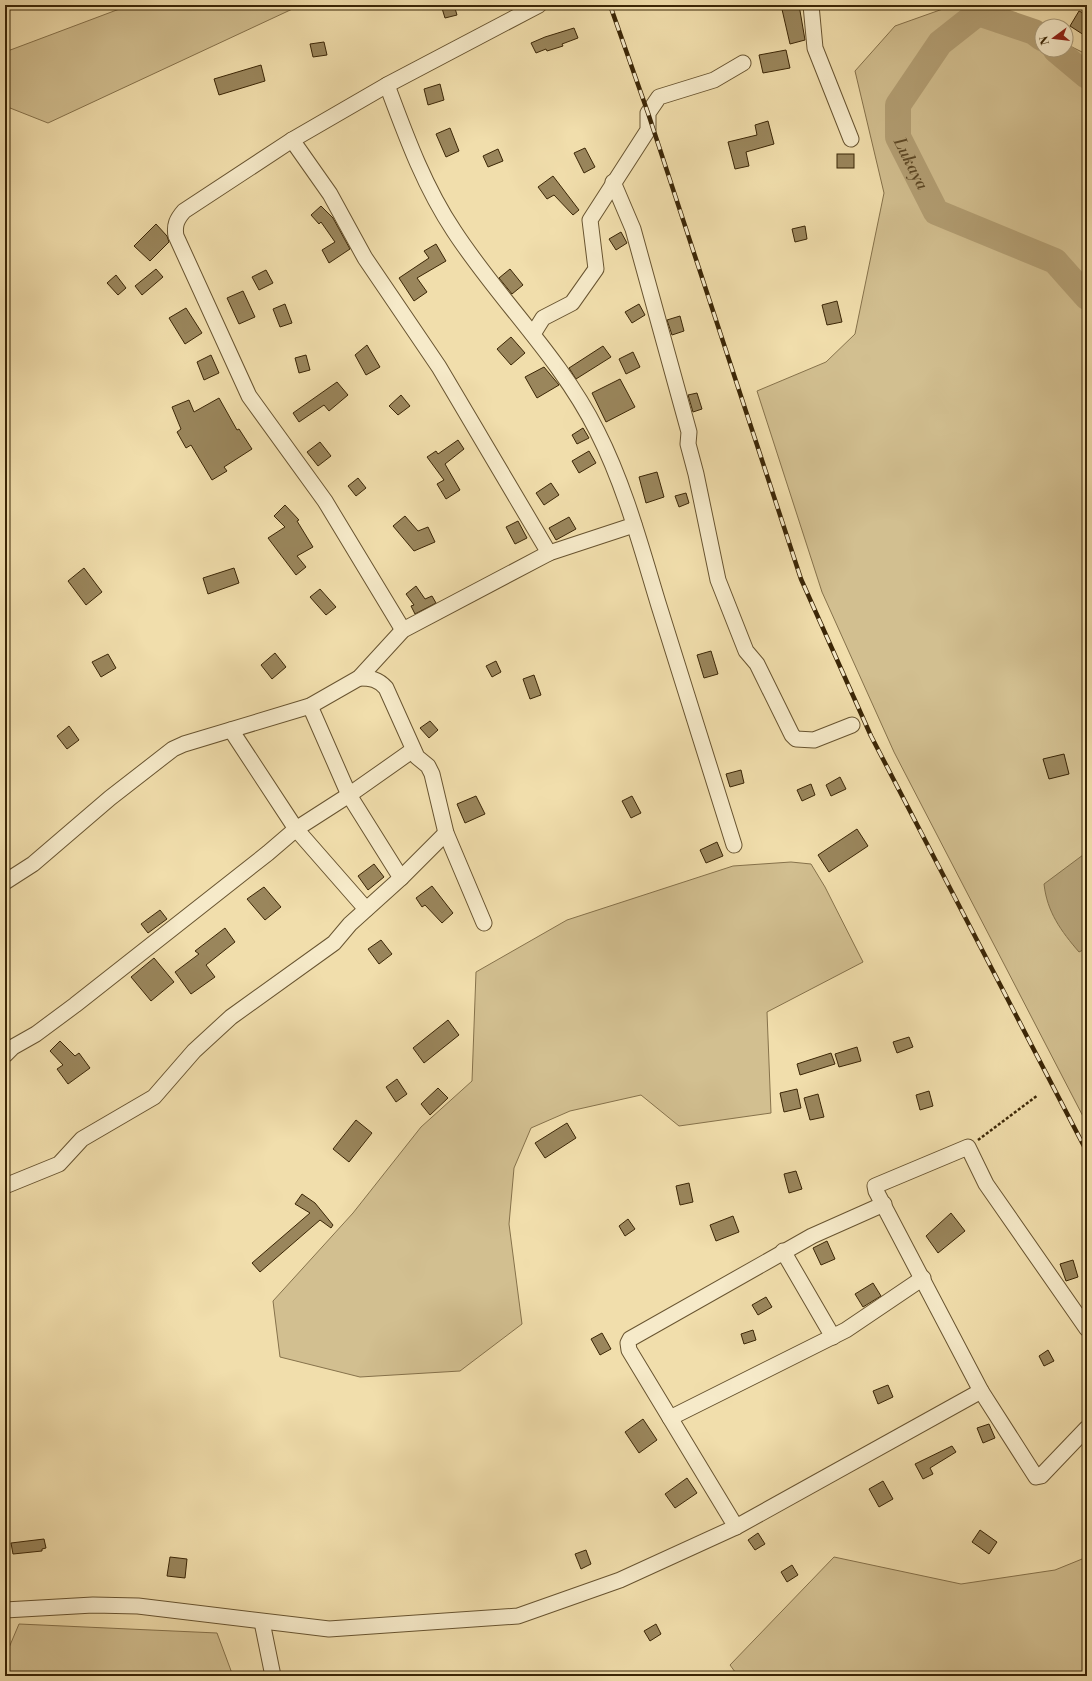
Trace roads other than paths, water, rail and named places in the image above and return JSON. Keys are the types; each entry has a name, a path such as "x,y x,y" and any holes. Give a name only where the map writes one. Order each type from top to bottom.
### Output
{"street":[{"path":"403,630 325,501 250,396 176,236 175,228 178,218 184,212 292,140 387,85 539,5"},
{"path":"811,5 815,48 851,139"},
{"path":"533,334 543,318 572,303 596,269 590,220 600,208 612,182 648,130 648,113 659,97 714,80 743,63"},
{"path":"387,85 417,164 449,223 481,268 551,357 582,402 613,464 634,525 734,844"},
{"path":"292,140 330,194 365,258 439,367 549,553"},
{"path":"612,182 635,236 689,432 688,444 696,474 718,580 744,648 757,664 792,735 796,739 814,740 852,725"},
{"path":"5,882 33,864 110,798 173,749 184,744 310,706 359,678 403,630 549,553 634,525"},
{"path":"359,678 373,678 381,682 386,688 413,750 417,757 428,766 432,774 446,833 484,923"},
{"path":"310,706 349,795 401,878"},
{"path":"230,730 296,829 366,909"},
{"path":"5,1055 13,1047 36,1034 81,1001 268,853 296,829 349,795 413,750"},
{"path":"5,1186 59,1164 82,1139 154,1097 194,1051 231,1017 334,943 350,924 401,878 446,833"},
{"path":"1087,1329 986,1184 968,1147 875,1186 876,1191 981,1391 1037,1478 1041,1476 1087,1428"},
{"path":"736,1527 629,1350 628,1343 630,1339 812,1236 884,1204"},
{"path":"783,1252 833,1337"},
{"path":"670,1418 833,1337 923,1278"},
{"path":"5,1610 93,1605 138,1606 329,1629 518,1616 620,1580 736,1527 981,1391"},
{"path":"262,1622 272,1676"}],"waterway":[{"name":"Lukaya","path":"1034,32 978,13 940,43 898,105 898,137 936,212 1055,261 1087,297"},
{"name":"Lukaya","path":"1066,58 1087,76"}],"railway":[{"path":"610,5 648,113 801,579 871,736 1087,1152"}]}
